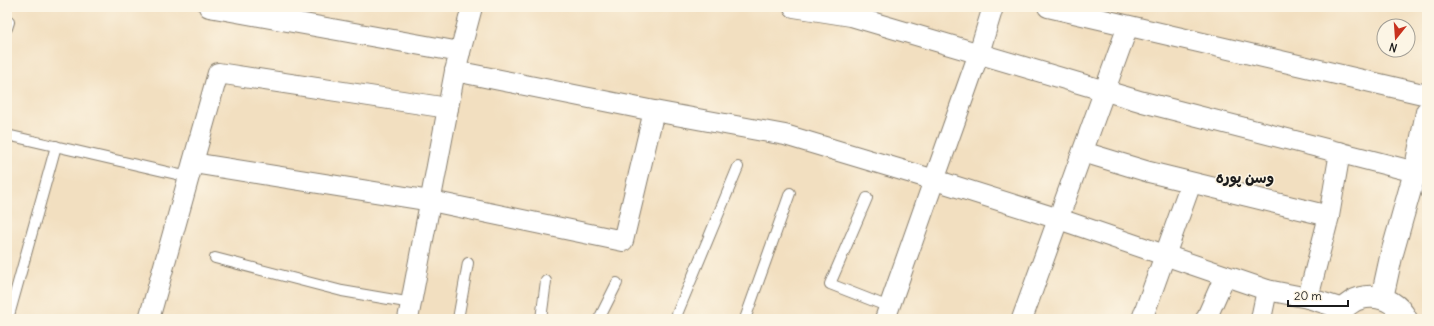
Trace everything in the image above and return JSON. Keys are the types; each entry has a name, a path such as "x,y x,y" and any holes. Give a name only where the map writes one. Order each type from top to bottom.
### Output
{"street":[{"path":"209,7 460,52"},
{"path":"410,311 448,108 460,52 472,7"},
{"path":"794,7 851,16 1142,102 1421,173"},
{"path":"887,313 979,53 993,7"},
{"path":"1048,7 1427,95"},
{"path":"1022,319 1128,26"},
{"path":"456,71 786,136 935,180 1166,255 1267,290 1308,298 1340,314 1348,304 1361,298 1382,298 1395,305 1406,319"},
{"path":"149,319 218,73 448,108"},
{"path":"191,170 431,201 623,241 654,111"},
{"path":"1382,298 1391,257 1421,173 1427,112"},
{"path":"1083,152 1191,183 1329,216"},
{"path":"1308,298 1329,216 1340,152"},
{"path":"1142,319 1191,183"},
{"path":"1206,319 1226,276"},
{"path":"1261,319 1267,290"}],"lane":[{"path":"7,135 56,146 191,170"},
{"path":"8,319 10,300 56,146"},
{"path":"675,319 738,167"},
{"path":"745,319 790,193"},
{"path":"867,198 830,284 887,313"},
{"path":"215,258 342,291 410,311"},
{"path":"458,319 468,263"},
{"path":"541,319 546,281"},
{"path":"599,319 617,283"}],"district":[{"name":"وسن پورہ","path":"1245,178"}]}
